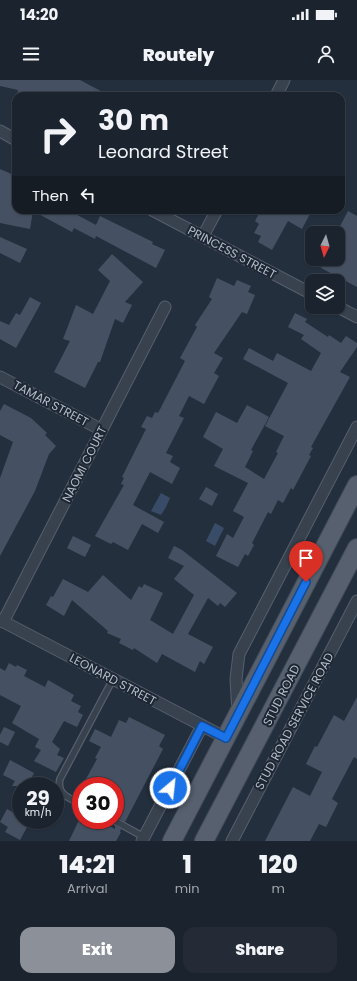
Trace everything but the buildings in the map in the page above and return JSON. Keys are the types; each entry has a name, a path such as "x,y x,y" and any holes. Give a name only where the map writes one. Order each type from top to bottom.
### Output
{"main road":[{"path":"172,841 357,485"},
{"name":"STUD ROAD","path":"204,841 357,548"}],"street":[{"path":"278,92 284,80"},
{"path":"0,131 12,138"},
{"name":"PRINCESS STREET","path":"160,214 305,290"},
{"path":"203,236 215,214"},
{"name":"NAOMI COURT","path":"2,621 165,307"},
{"path":"345,311 357,317"},
{"name":"TAMAR STREET","path":"0,376 102,430"},
{"path":"238,714 236,679 239,654 357,427"},
{"name":"STUD ROAD SERVICE ROAD","path":"232,841 357,601"},
{"name":"LEONARD STREET","path":"2,621 226,738"},
{"path":"143,839 202,726"}],"lane":[{"path":"72,800 65,796 62,792 59,785 60,779 113,679"},
{"path":"124,827 143,839"}],"water":[{"path":"161,493 170,498 161,515 151,511"},
{"path":"215,523 224,528 215,546 206,541"}],"route":[{"path":"170,788 202,726 226,738 306,582"}]}
